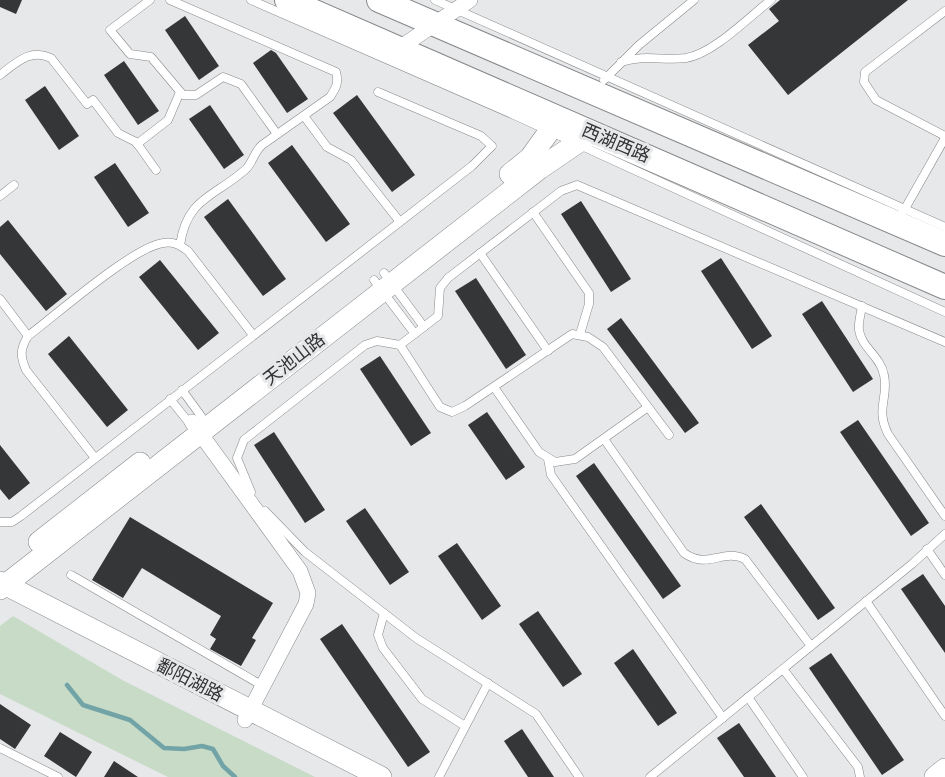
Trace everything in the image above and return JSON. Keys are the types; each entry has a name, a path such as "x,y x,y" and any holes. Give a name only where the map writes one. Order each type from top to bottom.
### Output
{"main road":[{"name":"西湖西路","path":"286,0 398,49 554,125 945,287"},
{"name":"西湖西路","path":"379,0 433,25 600,85 901,216 945,244"}],"street":[{"path":"398,49 470,0"},
{"name":"天池山路","path":"383,282 530,158 554,125"},
{"name":"天池山路","path":"1,585 196,424 383,282 584,138"},
{"path":"196,424 300,571 308,593 301,616 248,715"},
{"name":"鄱阳湖路","path":"1,585 248,715 359,777"},
{"name":"鄱阳湖路","path":"248,715 381,777"},
{"path":"935,777 945,769"}],"lane":[{"path":"150,0 110,30 130,54 151,57 180,92 189,97 204,91 223,77 232,79 241,84 277,134"},
{"path":"170,0 336,72 336,88 330,97 255,151 247,168 194,208 183,226 180,245"},
{"path":"251,0 554,125"},
{"path":"435,0 600,85 621,62 694,0"},
{"path":"621,62 639,56 686,58 704,52 771,0"},
{"path":"945,11 865,72 864,82 876,100 945,137 901,216 945,227"},
{"path":"0,75 29,55 43,54 51,58 87,104 93,100 118,133 137,144 156,170"},
{"path":"137,144 168,120 180,92"},
{"path":"0,522 12,522 472,166 492,146 481,136 378,92"},
{"path":"303,116 327,147 351,160 400,222"},
{"path":"584,138 945,312"},
{"path":"0,196 14,185"},
{"path":"579,777 536,714 416,638 305,552 268,516 246,485 237,458 249,435 364,345 377,341 400,345 415,334 438,316 437,298 443,282 569,187 587,187 945,342"},
{"path":"533,212 589,293 589,304 580,334"},
{"path":"95,458 26,370 21,346 28,336 142,249 161,243 180,245 253,335"},
{"path":"480,253 548,351"},
{"path":"383,282 424,327"},
{"path":"383,282 415,334"},
{"path":"0,299 28,336"},
{"path":"862,306 859,329 862,339 878,358 885,378 881,420 888,434 945,516"},
{"path":"400,345 440,407 445,410 458,411 572,334 580,334 603,347 669,435"},
{"path":"494,387 539,452 548,459 565,462 575,459 648,407"},
{"path":"182,390 196,424"},
{"path":"170,399 196,424"},
{"path":"604,439 684,553 704,562 730,555 745,559 811,646"},
{"path":"548,459 551,474 723,718"},
{"path":"653,776 945,534"},
{"path":"927,549 945,575"},
{"path":"72,575 263,686"},
{"path":"866,601 945,716"},
{"path":"384,613 378,635 383,648 422,699 465,726"},
{"path":"783,669 858,768 860,777"},
{"path":"439,777 488,683"},
{"path":"748,697 802,777"},
{"path":"0,748 58,777"}],"green space":[{"path":"13,616 124,681 315,777 168,777 0,694 0,626"}],"building":[{"path":"0,0 22,0 16,14 0,7"},
{"path":"780,0 908,0 788,95 748,45 779,21 769,9"},
{"path":"185,16 219,66 199,80 165,30"},
{"path":"271,50 276,53 308,99 287,113 253,63"},
{"path":"124,61 159,111 138,125 104,75"},
{"path":"45,86 79,136 59,150 25,100"},
{"path":"357,95 415,175 392,192 333,113"},
{"path":"210,105 244,155 224,169 189,119"},
{"path":"292,145 350,224 326,242 268,163"},
{"path":"115,163 149,213 128,227 94,177"},
{"path":"228,199 286,279 263,296 204,217"},
{"path":"581,201 631,279 611,292 561,214"},
{"path":"8,220 67,294 46,311 0,254 0,227"},
{"path":"721,258 772,336 752,349 701,271"},
{"path":"160,260 219,333 198,350 139,277"},
{"path":"476,278 526,355 506,369 455,291"},
{"path":"822,301 873,379 853,392 802,314"},
{"path":"621,318 699,423 685,433 607,329"},
{"path":"69,336 128,410 107,427 48,354"},
{"path":"380,356 431,433 411,446 360,369"},
{"path":"487,412 525,467 506,480 468,425"},
{"path":"858,420 929,523 911,536 840,432"},
{"path":"274,432 325,510 305,523 254,445"},
{"path":"0,445 30,483 9,500 0,489"},
{"path":"594,463 681,586 663,599 576,476"},
{"path":"761,504 835,608 818,620 744,517"},
{"path":"365,508 409,572 390,585 346,521"},
{"path":"130,517 273,603 252,638 256,640 241,666 210,649 216,639 210,635 221,616 142,568 123,598 92,580"},
{"path":"457,543 501,606 482,620 438,556"},
{"path":"923,574 945,606 945,653 901,589"},
{"path":"538,611 582,674 563,687 519,624"},
{"path":"342,624 430,752 408,767 320,639"},
{"path":"633,649 677,713 658,726 614,663"},
{"path":"831,653 904,760 882,775 809,668"},
{"path":"0,704 31,725 15,749 0,739"},
{"path":"739,723 776,777 744,777 717,738"},
{"path":"522,729 554,777 528,777 504,741"},
{"path":"60,732 92,752 76,777 44,756"},
{"path":"114,761 138,777 104,777"}],"waterway":[{"path":"67,685 83,705 130,720 164,748 184,749 202,746 213,749 223,766 235,777"}]}
